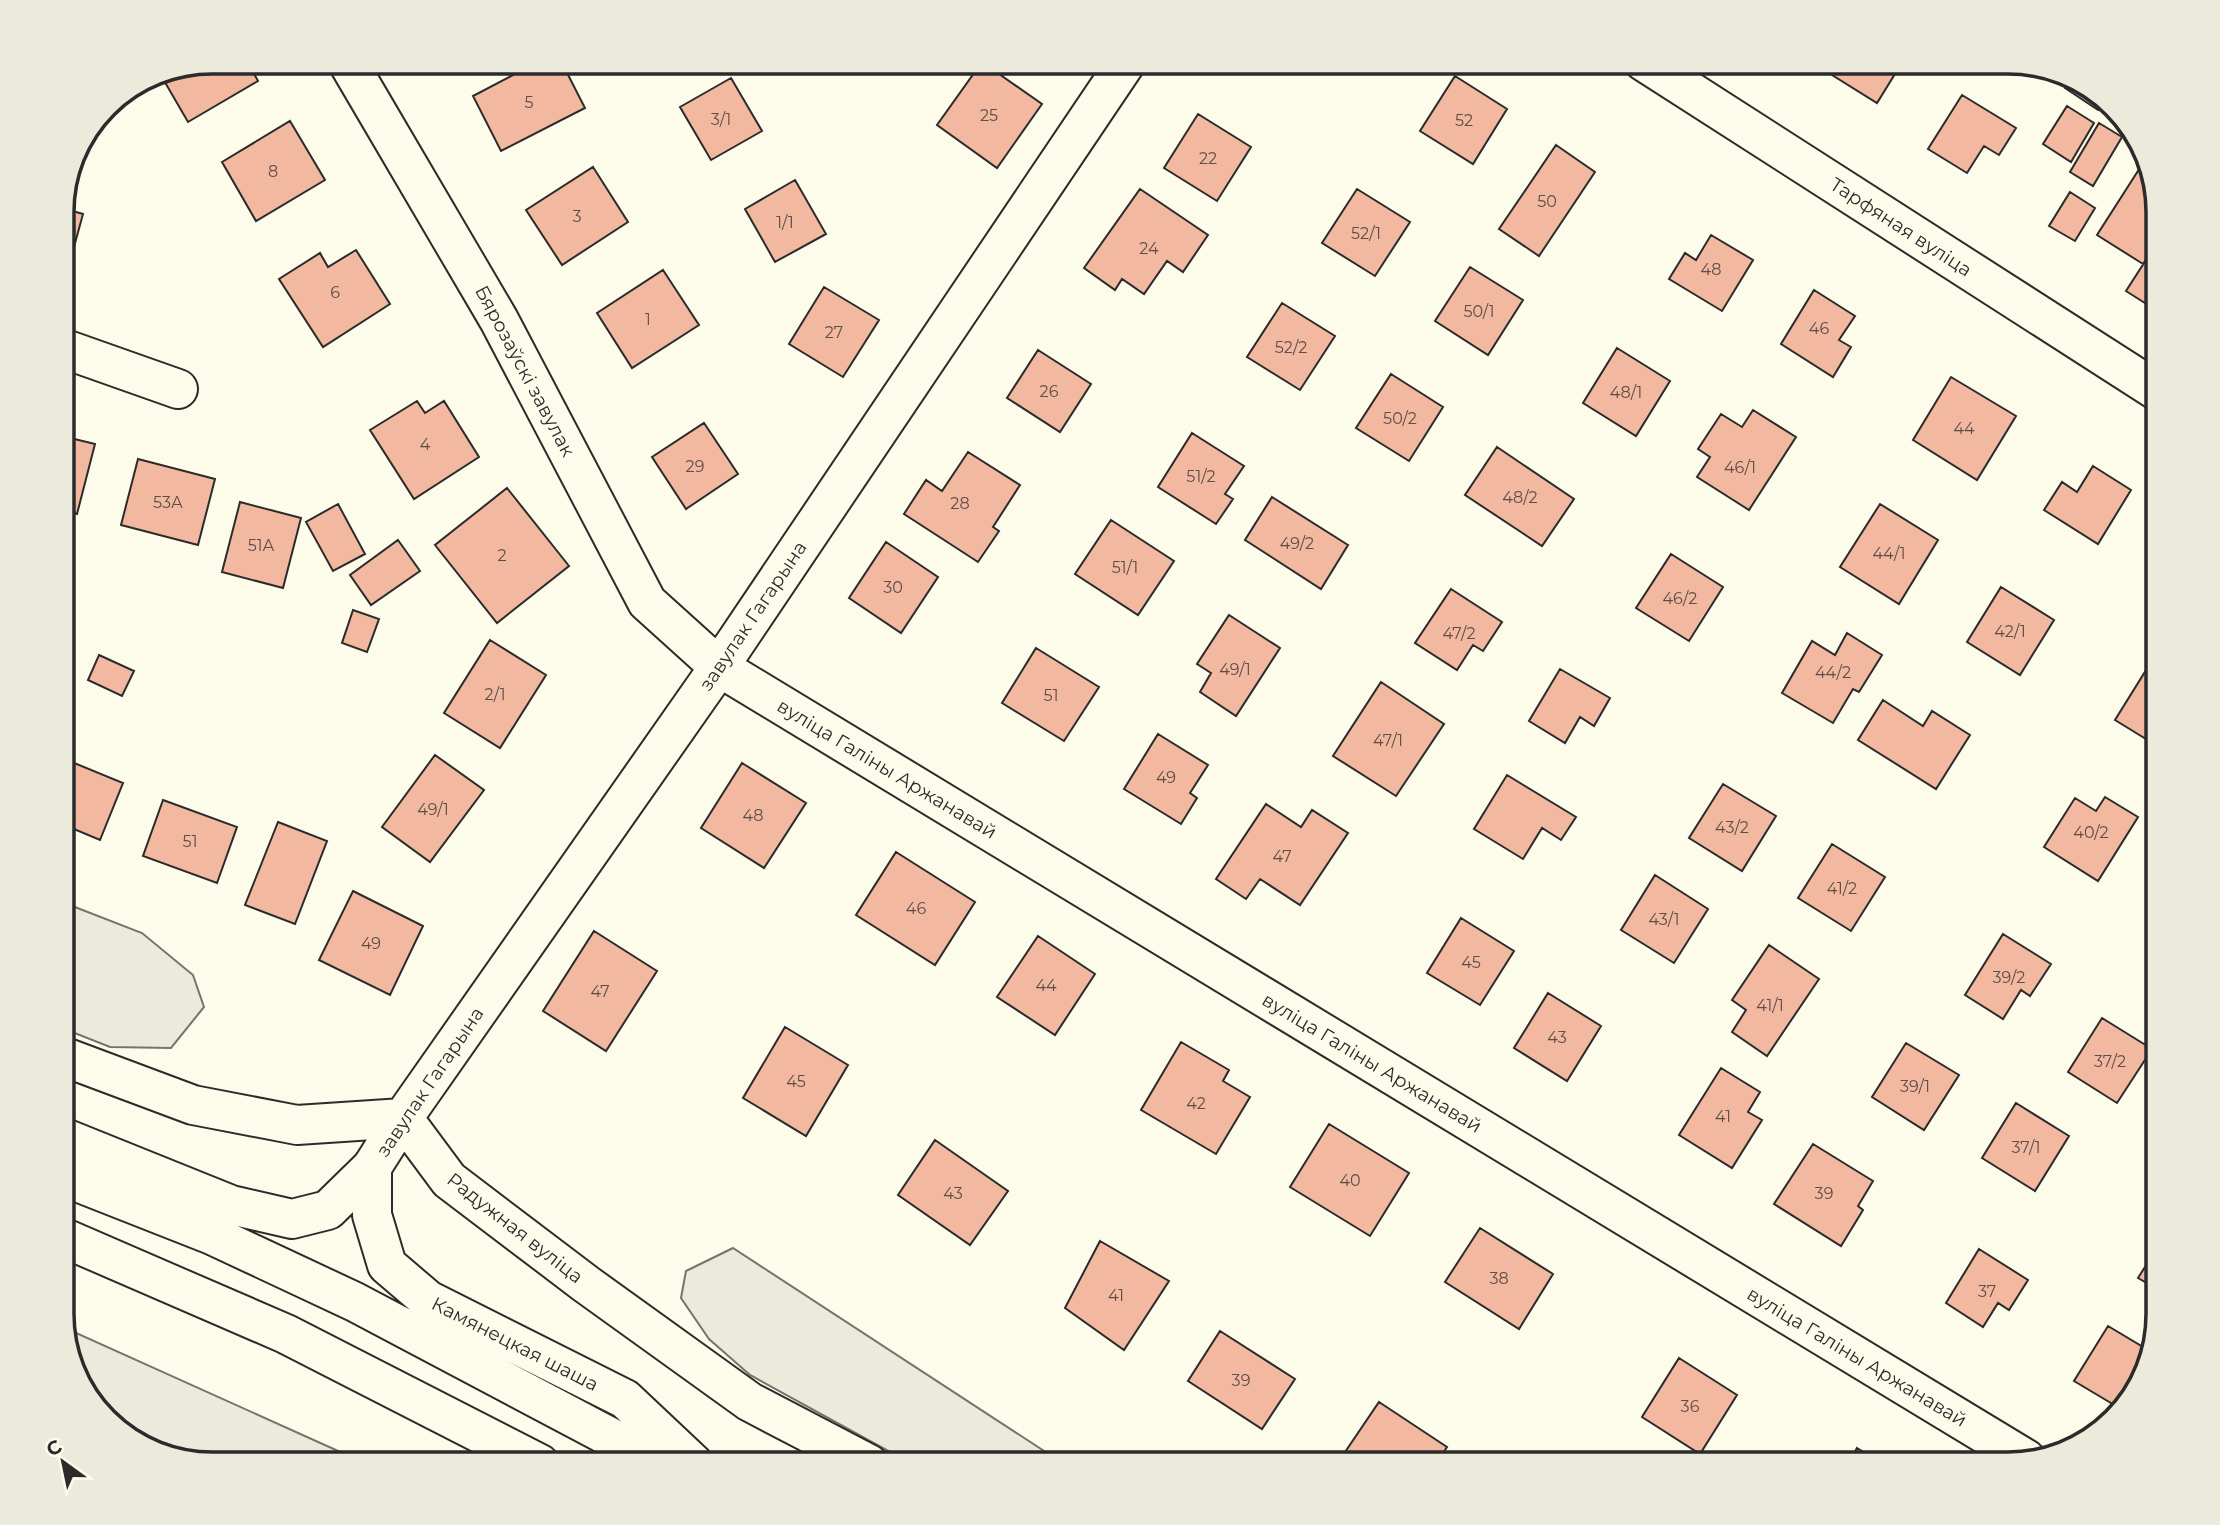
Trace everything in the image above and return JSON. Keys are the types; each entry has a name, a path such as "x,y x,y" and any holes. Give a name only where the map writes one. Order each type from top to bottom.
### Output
{"street":[{"name":"Бярозаўскі завулак","path":"355,74 499,320 647,602 719,667"},
{"name":"завулак Гагарына","path":"372,1167 403,1118 719,667 1118,74"},
{"name":"Тарфяная вуліца","path":"1663,74 2146,384"},
{"path":"74,352 178,389"},
{"name":"вуліца Галіны Аржанавай","path":"719,667 2014,1451"},
{"path":"74,1060 193,1105 297,1125 403,1118"},
{"name":"Радужная вуліца","path":"403,1118 449,1181 750,1402 846,1452"},
{"path":"74,1142 231,1205 292,1219 328,1210 372,1167"},
{"name":"Камянецкая шаша","path":"372,1167 372,1215 387,1265 428,1300 625,1399 681,1452"},
{"path":"74,1181 212,1235 355,1302 638,1452"},
{"path":"74,1242 286,1334 517,1452"}],"shaded area":[{"path":"74,907 142,933 193,975 204,1007 171,1048 110,1047 74,1033"},
{"path":"733,1248 1046,1452 890,1452 750,1375 709,1339 681,1298 686,1271"},
{"path":"75,1332 340,1452 211,1452 184,1449 150,1437 120,1417 97,1390 84,1366"}],"building":[{"path":"254,74 258,81 188,122 165,82 193,75"},
{"path":"515,74 568,74 585,108 501,151 473,96"},
{"path":"973,74 999,74 1042,104 997,168 937,125"},
{"path":"1830,74 1895,74 1877,103"},
{"path":"1455,76 1507,109 1473,164 1420,131"},
{"path":"731,78 762,131 711,160 680,107"},
{"path":"2065,88 2070,88 2100,108 2098,110"},
{"path":"1962,95 2016,128 1999,155 1984,146 1967,173 1928,149"},
{"path":"2067,106 2094,123 2071,162 2043,144"},
{"path":"1198,114 1251,147 1217,201 1164,168"},
{"path":"290,121 325,180 256,221 222,162"},
{"path":"2099,123 2122,137 2093,186 2070,172"},
{"path":"1556,145 1595,172 1539,256 1499,229"},
{"path":"593,167 628,222 562,265 526,210"},
{"path":"2139,169 2145,193 2146,260 2143,264 2097,235"},
{"path":"795,180 826,234 775,262 745,209"},
{"path":"1140,189 1208,235 1183,272 1167,261 1144,294 1122,279 1115,290 1084,268"},
{"path":"1357,189 1410,222 1375,276 1322,243"},
{"path":"2070,192 2095,208 2075,241 2049,226"},
{"path":"74,211 83,214 74,247"},
{"path":"1711,235 1753,260 1722,311 1669,279 1685,253 1696,260"},
{"path":"356,250 390,304 323,347 279,279 320,253 328,267"},
{"path":"2146,260 2146,304 2126,291"},
{"path":"1470,267 1523,300 1488,355 1435,321"},
{"path":"663,270 699,325 632,368 597,313"},
{"path":"824,287 879,320 843,377 789,344"},
{"path":"1814,290 1855,316 1839,340 1851,347 1833,377 1781,344"},
{"path":"1282,303 1335,336 1300,390 1247,357"},
{"path":"1617,348 1670,381 1636,436 1583,403"},
{"path":"1038,350 1091,384 1060,432 1007,398"},
{"path":"1391,374 1443,407 1409,461 1356,428"},
{"path":"1951,377 2016,416 1977,480 1913,440"},
{"path":"417,401 425,413 444,401 479,457 414,499 370,430"},
{"path":"1753,410 1796,437 1749,510 1697,477 1710,457 1698,449 1721,414 1742,427"},
{"path":"704,423 738,474 686,509 652,457"},
{"path":"1192,433 1244,466 1225,494 1233,499 1216,524 1158,487"},
{"path":"74,439 95,444 77,514 74,513"},
{"path":"1497,447 1574,499 1542,546 1465,495"},
{"path":"968,452 1020,485 993,527 999,531 978,562 904,514 926,480 942,491"},
{"path":"138,459 215,479 198,545 121,525"},
{"path":"2093,466 2131,490 2098,544 2044,510 2062,482 2077,492"},
{"path":"507,488 569,566 497,623 435,545"},
{"path":"1272,497 1348,545 1321,589 1245,540"},
{"path":"240,502 301,518 283,588 222,572"},
{"path":"338,504 365,554 333,571 306,522"},
{"path":"1880,504 1938,540 1899,604 1840,567"},
{"path":"1111,520 1174,561 1138,615 1075,574"},
{"path":"398,540 420,571 371,605 350,575"},
{"path":"886,542 938,577 901,633 849,598"},
{"path":"1671,554 1723,587 1689,641 1636,608"},
{"path":"2001,587 2054,620 2020,675 1967,642"},
{"path":"1451,589 1502,622 1483,651 1473,645 1457,670 1415,643"},
{"path":"353,610 379,619 367,652 342,643"},
{"path":"1229,615 1280,648 1236,716 1200,692 1211,673 1197,664"},
{"path":"1847,633 1882,655 1859,692 1853,689 1833,723 1782,693 1812,641 1835,655"},
{"path":"490,640 546,675 500,748 444,713"},
{"path":"1036,648 1099,687 1064,741 1002,703"},
{"path":"99,655 134,671 122,696 88,680"},
{"path":"1560,669 1610,698 1594,726 1580,717 1565,743 1529,721"},
{"path":"2146,670 2146,739 2115,720"},
{"path":"1381,682 1444,724 1396,796 1333,756"},
{"path":"1883,700 1923,726 1932,711 1970,735 1936,789 1858,740"},
{"path":"1158,734 1208,765 1190,793 1197,798 1181,824 1124,789"},
{"path":"435,755 484,790 430,862 382,827"},
{"path":"74,763 123,783 100,840 74,829"},
{"path":"742,763 806,803 764,868 701,828"},
{"path":"1507,775 1576,817 1561,840 1542,828 1523,859 1474,829"},
{"path":"1723,784 1776,816 1742,871 1689,838"},
{"path":"2105,797 2138,817 2098,881 2044,847 2075,798 2096,811"},
{"path":"163,800 237,827 217,883 143,856"},
{"path":"1266,804 1301,827 1312,810 1348,833 1300,905 1260,879 1246,899 1216,879"},
{"path":"278,822 327,841 295,924 245,905"},
{"path":"1832,844 1885,877 1851,931 1798,898"},
{"path":"896,852 975,902 935,965 856,915"},
{"path":"1655,875 1708,909 1674,963 1621,930"},
{"path":"353,891 423,926 390,995 319,960"},
{"path":"1461,918 1514,951 1480,1005 1427,973"},
{"path":"594,931 657,971 606,1051 543,1011"},
{"path":"2003,934 2051,964 2030,996 2021,990 2003,1019 1965,995"},
{"path":"1038,936 1095,974 1055,1035 997,997"},
{"path":"1769,945 1819,979 1767,1056 1732,1032 1746,1010 1732,1000"},
{"path":"1548,993 1601,1026 1567,1081 1514,1048"},
{"path":"2102,1018 2146,1045 2146,1058 2117,1103 2068,1072"},
{"path":"785,1027 848,1065 806,1136 743,1098"},
{"path":"1181,1042 1229,1070 1223,1081 1250,1097 1216,1154 1141,1110"},
{"path":"1906,1043 1959,1075 1924,1130 1872,1097"},
{"path":"1721,1068 1760,1092 1748,1112 1762,1120 1732,1168 1679,1135"},
{"path":"2016,1103 2069,1136 2035,1191 1982,1158"},
{"path":"1329,1124 1409,1173 1370,1236 1290,1187"},
{"path":"935,1140 1008,1191 970,1245 898,1195"},
{"path":"1813,1144 1873,1181 1858,1206 1863,1210 1841,1246 1774,1204"},
{"path":"1480,1228 1553,1274 1519,1329 1445,1282"},
{"path":"1100,1241 1169,1281 1124,1350 1065,1308"},
{"path":"1979,1249 2028,1280 2009,1310 1998,1303 1983,1327 1946,1303"},
{"path":"2146,1265 2146,1283 2138,1278"},
{"path":"2108,1326 2142,1347 2132,1375 2113,1404 2074,1381"},
{"path":"1220,1331 1295,1379 1262,1429 1188,1381"},
{"path":"1679,1358 1737,1395 1701,1452 1697,1452 1642,1417"},
{"path":"1379,1402 1447,1447 1444,1452 1345,1452"}]}
